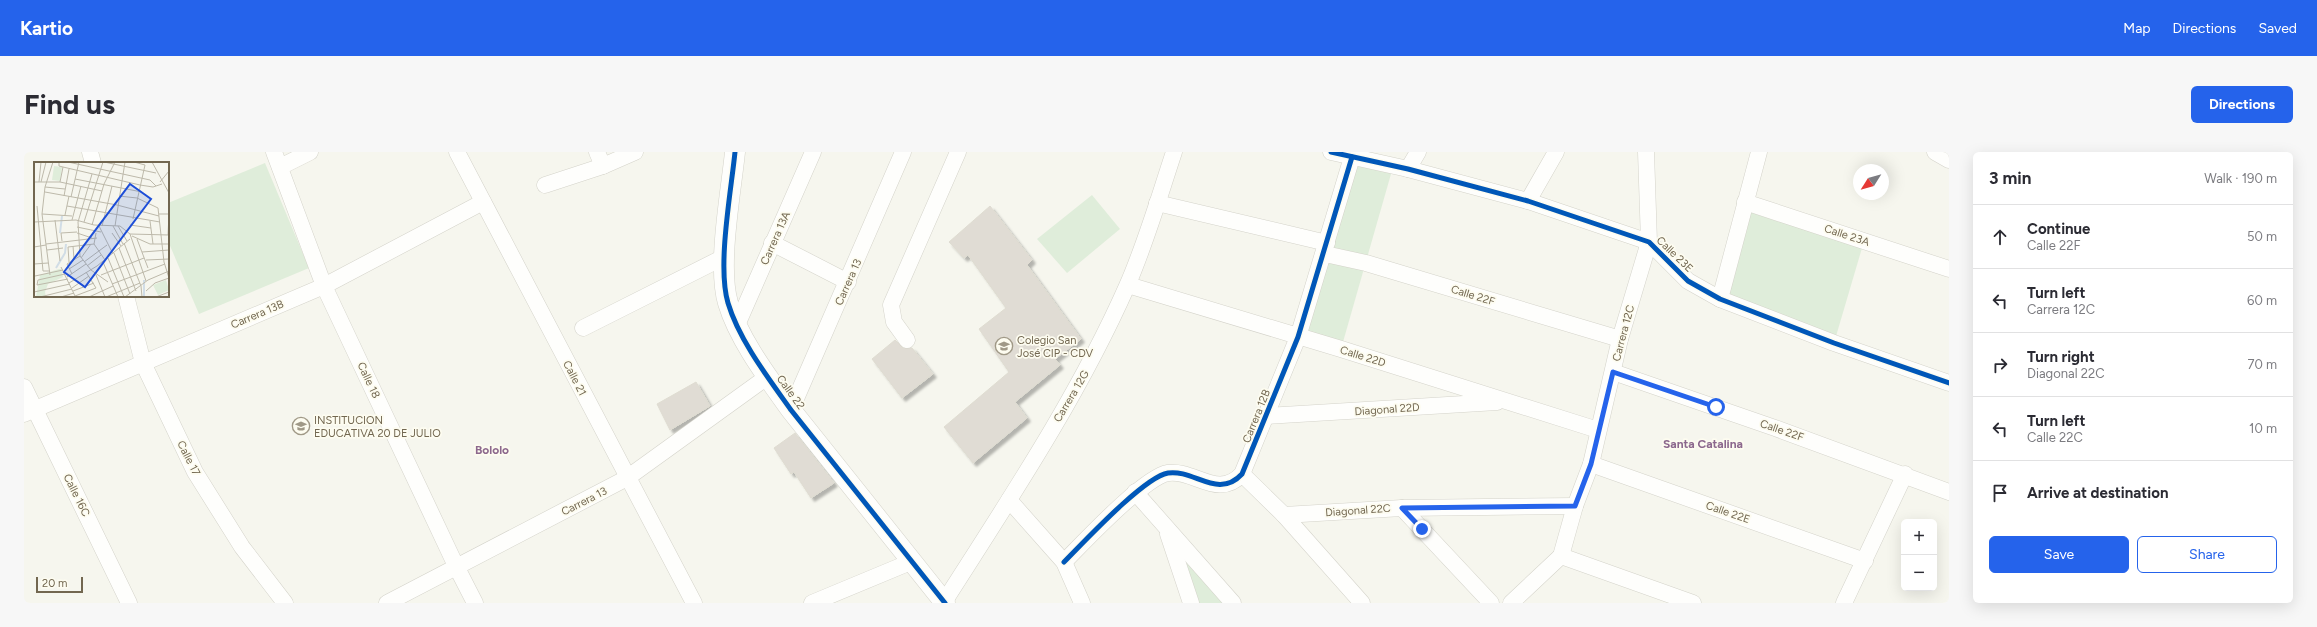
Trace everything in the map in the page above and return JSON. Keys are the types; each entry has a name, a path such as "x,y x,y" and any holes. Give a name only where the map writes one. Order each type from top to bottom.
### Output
{"street":[{"path":"90,152 93,162"},
{"name":"Calle 18","path":"274,152 324,286 456,566 475,603"},
{"path":"280,167 310,152"},
{"name":"Calle 21","path":"457,152 694,603"},
{"path":"545,185 600,159 635,152"},
{"name":"Calle 22","path":"735,152 724,257 725,284 728,303 737,325 767,377 791,410 913,561 944,603"},
{"name":"Carrera 13A","path":"737,325 813,152"},
{"name":"Carrera 13","path":"791,410 848,282 903,152"},
{"path":"907,340 894,322 891,305 958,152"},
{"name":"Carrera 12G","path":"944,603 1009,500 1090,363 1128,285 1174,152"},
{"name":"Calle 23E","path":"1331,152 1352,158 1408,168 1528,201 1649,242 1688,281 1720,299 1834,343 1949,383"},
{"path":"1408,168 1418,152"},
{"path":"1528,201 1556,152"},
{"name":"Carrera 12C","path":"1561,556 1575,506 1591,464 1620,339 1649,242 1646,152"},
{"path":"1720,299 1759,152"},
{"path":"1935,152 1949,160"},
{"name":"Carrera 12B","path":"1242,474 1298,338 1352,158"},
{"name":"Carrera 13B","path":"30,412 324,286 483,202"},
{"name":"Calle 23A","path":"1745,202 1949,270"},
{"path":"1157,203 1326,248"},
{"path":"772,243 848,282"},
{"name":"Calle 22F","path":"1326,248 1366,263 1620,339"},
{"path":"583,328 724,257"},
{"name":"Calle 22D","path":"1128,285 1298,338 1341,349 1598,430"},
{"name":"Calle 17","path":"126,297 143,363 195,472 242,547 285,603"},
{"name":"Calle 22F","path":"1613,372 1905,474 1949,492"},
{"name":"Carrera 13","path":"387,603 627,478 767,377"},
{"name":"Calle 16C","path":"24,388 30,412 129,603"},
{"name":"Diagonal 22D","path":"1267,416 1506,401"},
{"name":"Calle 22E","path":"1591,464 1865,561"},
{"path":"1064,562 1135,492 1167,473 1181,473 1218,485 1236,481 1242,474 1284,515 1362,603"},
{"path":"1844,603 1905,474"},
{"path":"1135,492 1166,529 1233,603"},
{"path":"1009,500 1064,562 1082,603"},
{"name":"Diagonal 22C","path":"1284,515 1402,508 1575,506"},
{"path":"1402,508 1491,603"},
{"path":"1166,529 1191,603"},
{"path":"1511,603 1561,556 1670,600 1693,603"},
{"path":"812,603 913,561"}],"green space":[{"path":"1352,157 1393,167 1341,349 1298,337"},
{"path":"265,163 309,268 199,314 169,243 169,203"},
{"path":"1092,195 1120,229 1067,273 1037,239"},
{"path":"1745,202 1862,248 1834,343 1720,299"},
{"path":"1166,529 1233,603 1191,603"}],"building":[{"path":"990,206 1032,260 1027,265 1081,339 1055,359 1060,365 1015,402 1027,418 973,463 944,427 1009,372 979,329 1006,308 968,255 964,258 949,242"},
{"path":"895,340 903,348 912,348 933,374 902,398 872,359"},
{"path":"696,382 710,406 670,430 657,404"},
{"path":"795,433 834,483 811,498 794,472 791,474 774,448"}],"cycle path":[{"path":"735,152 724,250 724,269 725,288 728,303 739,331 755,359 791,410 945,603"},
{"path":"1331,152 1408,169 1528,201 1649,242 1688,281 1720,299 1834,343 1949,383"},
{"path":"1064,562 1114,512 1144,486 1157,477 1168,473 1178,473 1206,482 1224,484 1233,481 1242,474 1298,337 1352,157"}],"place":[{"name":"Colegio San José CIP - CDV","path":"1004,346"},
{"name":"INSTITUCION EDUCATIVA 20 DE JULIO","path":"301,426"}],"district":[{"name":"Santa Catalina","path":"1703,444"},
{"name":"Bololo","path":"492,450"}],"route":[{"path":"1422,529 1402,508 1575,506 1591,464 1613,372 1716,407"}]}
